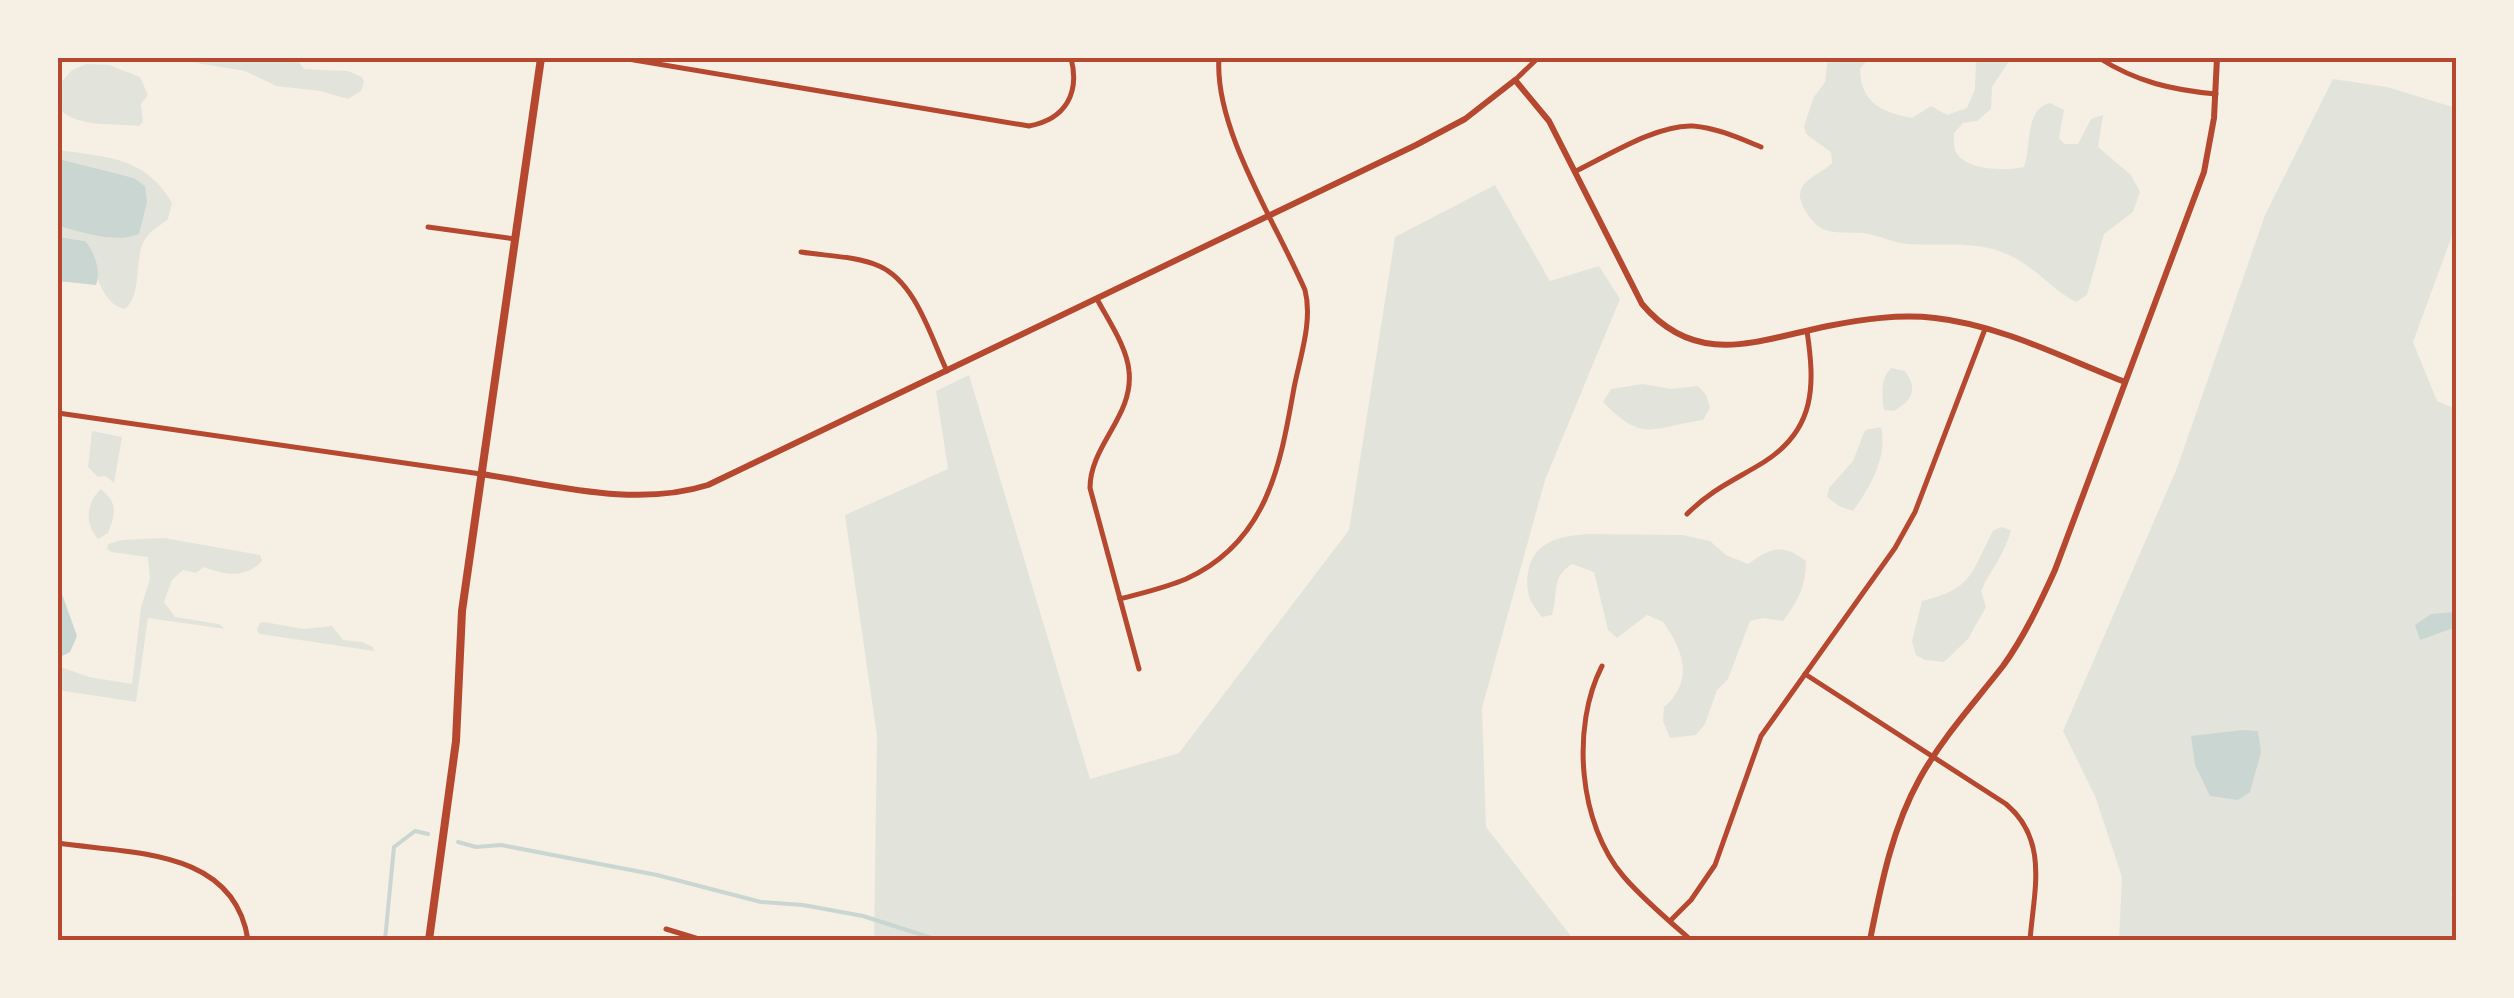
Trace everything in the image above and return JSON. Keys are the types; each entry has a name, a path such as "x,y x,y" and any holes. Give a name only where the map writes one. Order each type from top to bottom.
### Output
{"main road":[{"path":"429,940 456,742 462,611 541,58"}],"street":[{"path":"622,58 1029,126 1050,120 1068,106 1075,76 1071,58"},
{"path":"1120,599 1185,579 1212,564 1229,551 1256,518 1275,479 1308,309 1305,290 1224,116 1219,58"},
{"path":"58,413 633,495 688,492 718,482 1452,126 1538,58"},
{"path":"2099,58 2156,86 2216,94"},
{"path":"1870,940 1896,834 1918,780 2005,662 2034,616 2055,570 2204,172 2216,94 2217,58"},
{"path":"1515,80 1549,121 1633,289 1654,318 1669,329 1696,342 1724,346 1871,318 1949,320 2125,382"},
{"path":"1576,171 1658,132 1682,126 1713,130 1761,146"},
{"path":"428,227 514,240"},
{"path":"801,252 874,264 894,274 909,292 947,371"},
{"path":"1097,299 1129,370 1126,402 1094,463 1090,479 1092,503 1140,669"},
{"path":"1670,922 1692,900 1714,864 1760,736 1895,548 1915,512 1985,330"},
{"path":"1687,514 1716,488 1760,464 1790,440 1808,407 1812,389 1806,331"},
{"path":"1602,666 1589,700 1584,751 1590,808 1618,868 1690,940"},
{"path":"1804,674 2006,804 2025,822 2036,869 2030,940"},
{"path":"58,843 172,860 213,877 240,907 248,940"},
{"path":"666,929 702,940"}],"shaded area":[{"path":"167,58 296,58 304,69 348,71 364,82 361,91 348,99 276,86 245,71"},
{"path":"1828,58 1869,58 1860,69 1869,98 1882,109 1912,118 1931,106 1947,115 1967,108 1975,89 1976,58 2011,58 1992,87 1991,109 1977,121 1963,123 1954,133 1960,157 1976,166 2024,167 2032,120 2050,103 2064,110 2059,138 2065,144 2078,144 2091,119 2103,115 2098,147 2131,175 2140,192 2133,212 2104,234 2087,295 2076,302 2028,266 1992,249 1902,243 1863,233 1830,231 1816,224 1805,210 1800,194 1808,180 1832,163 1831,152 1806,134 1804,126 1814,97 1825,82"},
{"path":"87,64 109,65 140,77 148,95 141,104 143,122 139,126 77,120 60,110 58,86 72,70"},
{"path":"2333,79 2387,87 2456,108 2456,225 2413,342 2437,401 2456,409 2456,889 2451,894 2456,904 2456,940 2119,940 2122,877 2095,796 2063,731 2177,468 2265,215"},
{"path":"58,150 108,157 137,167 150,176 172,203 168,219 151,232 140,251 135,292 125,309 116,306 103,291 85,241 58,237 58,226 112,238 145,186 134,178 58,161"},
{"path":"58,161 134,178 145,186 147,202 139,234 109,237 58,226"},
{"path":"1495,185 1550,281 1599,266 1620,299 1545,480 1482,708 1486,827 1574,940 874,940 877,736 845,515 948,469 936,391 969,375 1090,779 1179,753 1349,530 1395,237"},
{"path":"58,237 85,241 96,262 96,285 58,281"},
{"path":"1891,368 1905,371 1912,389 1906,403 1894,411 1884,410 1883,398 1883,382"},
{"path":"1643,384 1671,389 1698,386 1710,408 1703,420 1649,429 1629,424 1603,402 1611,389"},
{"path":"1881,427 1880,460 1871,482 1853,511 1839,506 1827,497 1829,488 1853,461 1865,430"},
{"path":"92,431 122,437 114,483 106,476 98,477 88,467"},
{"path":"101,489 113,504 114,514 108,533 98,539 90,526 89,513 92,500"},
{"path":"2001,527 2011,530 1981,591 1986,607 1968,639 1944,662 1916,655 1912,641 1922,601 1961,584 1974,569 1993,531"},
{"path":"1588,534 1683,535 1710,541 1726,555 1748,564 1777,549 1790,551 1806,561 1800,593 1783,621 1750,621 1728,679 1717,690 1705,724 1696,735 1670,738 1663,721 1664,707 1679,687 1683,666 1663,622 1647,615 1617,638 1608,630 1594,572 1572,564 1558,580 1552,615 1542,617 1532,602 1527,580 1536,554 1549,542"},
{"path":"164,538 260,555 262,561 242,573 204,567 196,573 183,570 172,580 164,602 175,617 219,624 225,629 148,618 136,702 58,690 58,666 89,677 132,684 141,607 150,579 148,557 111,552 108,544"},
{"path":"58,583 77,636 70,652 58,658"},
{"path":"2456,612 2456,627 2420,640 2415,625 2431,614"},
{"path":"264,622 303,629 332,626 343,640 362,642 374,651 260,634 257,630"},
{"path":"2258,731 2261,752 2250,792 2238,800 2210,796 2195,765 2191,736"}],"waterway":[{"path":"385,940 394,847 415,831 428,834"},
{"path":"458,842 476,847 501,845 657,875 761,902 863,916 938,940"}]}
